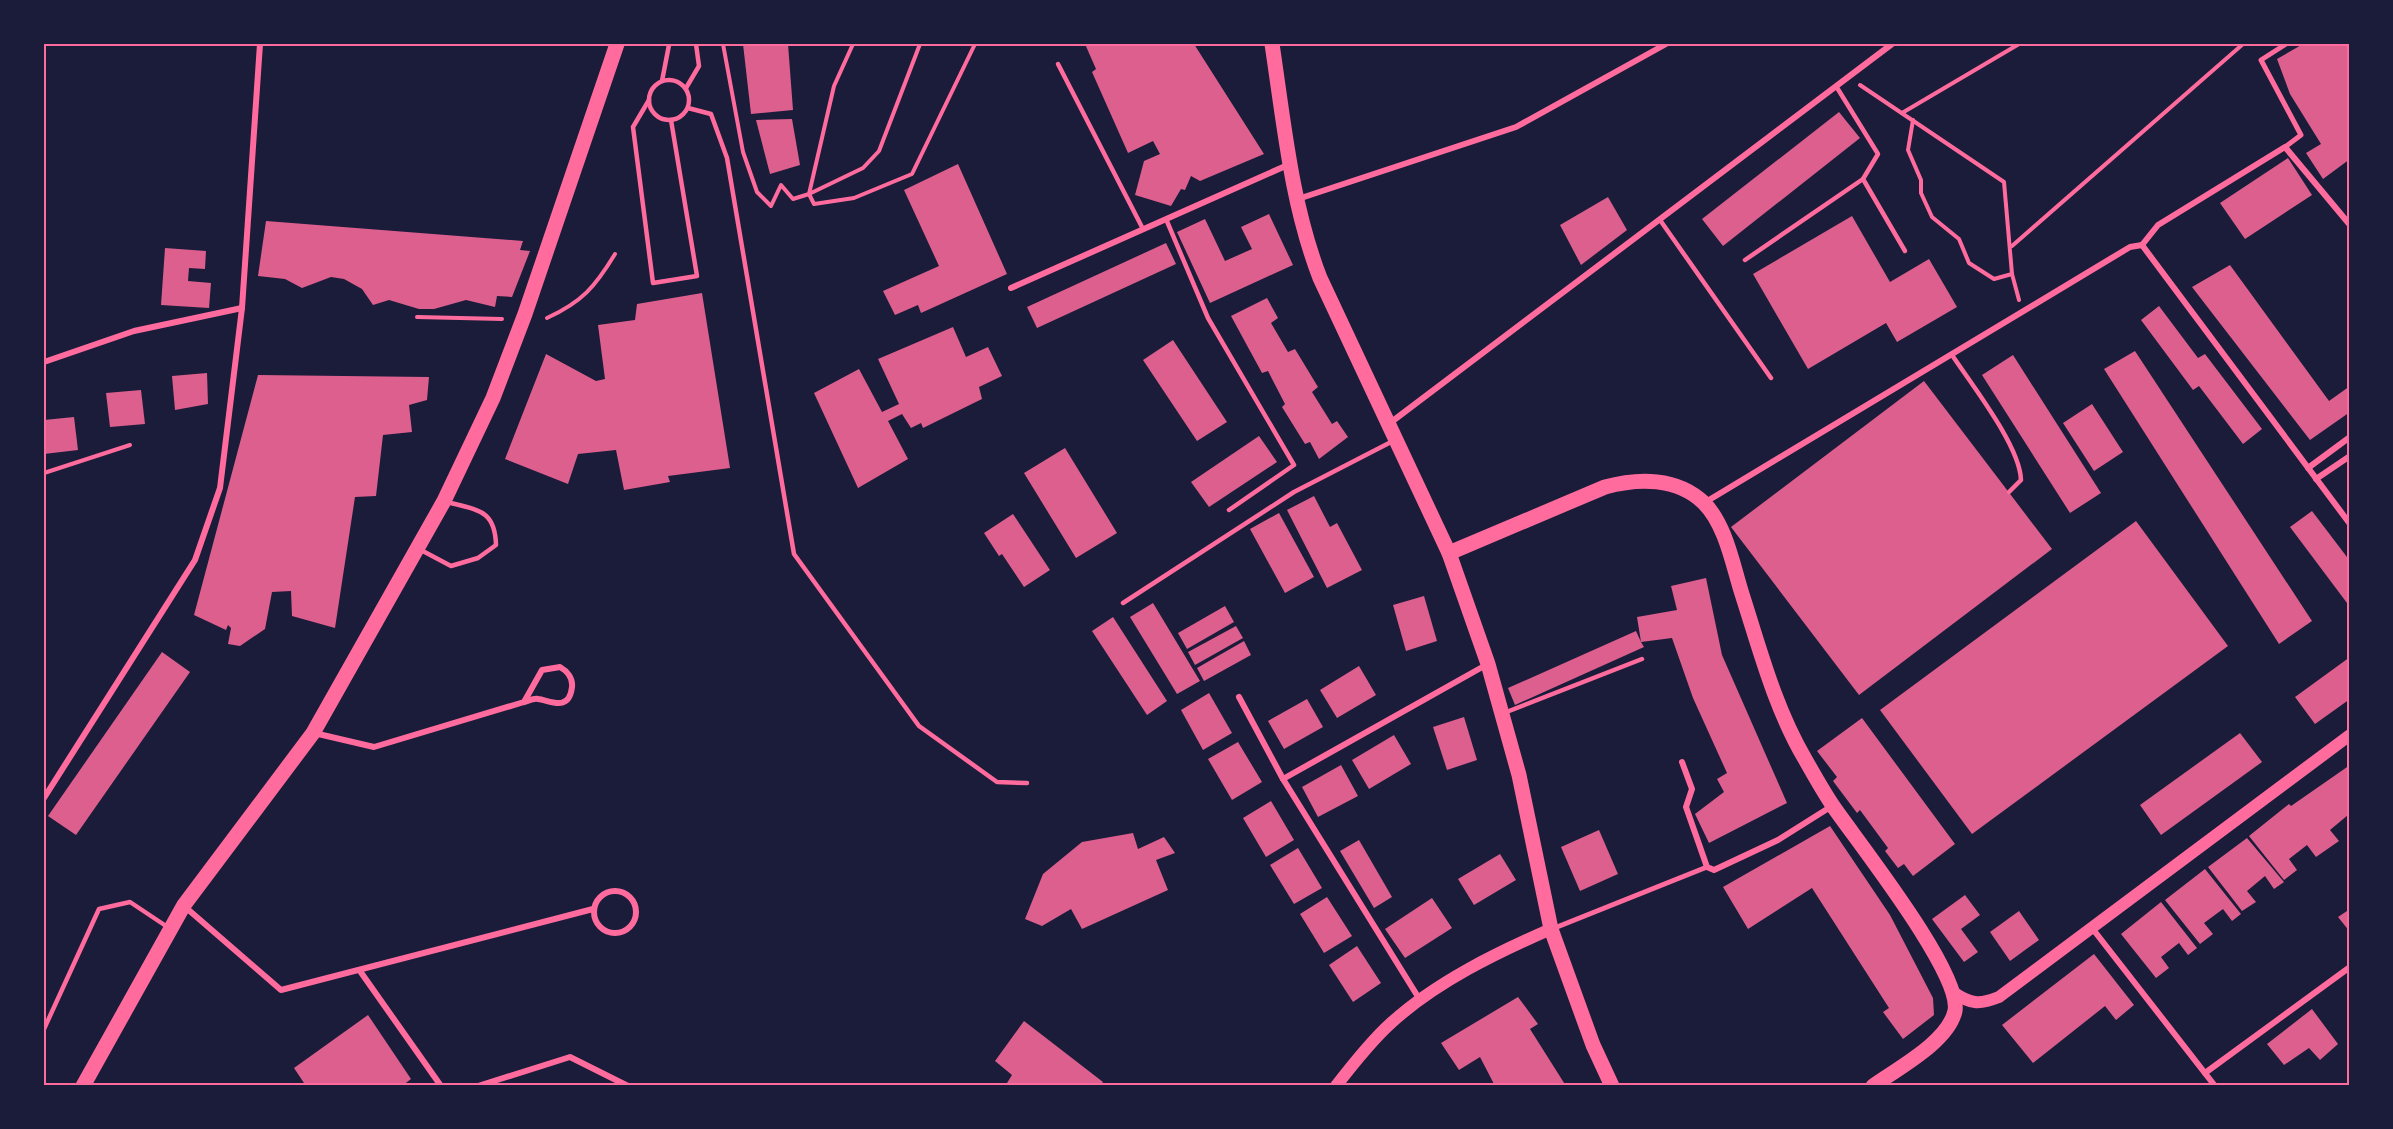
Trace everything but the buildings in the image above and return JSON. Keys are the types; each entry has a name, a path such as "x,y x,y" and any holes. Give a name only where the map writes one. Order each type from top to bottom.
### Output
{"main road":[{"path":"83,1086 169,928 313,733 419,549 444,501 493,398 525,314 617,44"},
{"path":"1272,44 1296,200 1320,278 1449,553 1488,664 1520,775 1551,929 1593,1045 1612,1086"},
{"path":"1449,553 1595,491 1630,480 1665,483 1694,495 1704,503 1718,524 1728,550 1781,712 1833,805 1911,913 1953,992 1955,1009 1948,1027 1938,1039 1873,1086"},
{"path":"1953,992 1968,1003 1983,1003 1999,997 2349,735"},
{"path":"1336,1086 1389,1024 1420,1000 1508,948 1551,929"}],"street":[{"path":"44,798 195,560 220,488 242,308 260,44"},
{"path":"1296,200 1516,127 1666,44"},
{"path":"1389,423 1892,44"},
{"path":"1704,503 2130,247 2142,245 2158,225 2301,135 2261,60 2286,44"},
{"path":"2285,147 2349,225"},
{"path":"1011,288 1290,164"},
{"path":"2142,245 2349,524"},
{"path":"44,362 134,331 242,308"},
{"path":"2308,468 2349,437"},
{"path":"2316,479 2349,456"},
{"path":"1283,779 1488,664"},
{"path":"313,733 374,747 540,698 551,704 566,700 572,688 570,676 560,667 542,670 524,702"},
{"path":"1239,697 1283,779 1420,1000"},
{"path":"1682,762 1692,789 1686,807 1707,867"},
{"path":"1551,929 1707,867 1714,870 1778,840 1833,805"},
{"path":"184,905 281,990 593,909 600,896 611,890 618,890 632,899 636,912 630,927 623,932 610,933 596,923 593,909"},
{"path":"2092,928 2215,1086"},
{"path":"2205,1073 2349,967"},
{"path":"360,971 441,1086"},
{"path":"478,1086 570,1057 628,1086"}],"lane":[{"path":"662,81 669,45 667,44"},
{"path":"686,88 699,66 696,44"},
{"path":"1058,64 1143,229"},
{"path":"649,100 658,116 671,120 678,118 688,108 689,101 686,88 677,81 662,81 654,87 633,127 653,283 698,276 671,120"},
{"path":"1745,260 1863,179 1878,154 1836,86"},
{"path":"688,108 711,114 727,158 794,554 919,726 997,782 1027,783"},
{"path":"1863,179 1905,251"},
{"path":"1166,219 1208,318 1294,465 1229,510"},
{"path":"1660,220 1771,378"},
{"path":"1952,354 2012,448 2021,468 2021,480 2009,492"},
{"path":"1123,603 1294,492 1397,440"},
{"path":"419,549 451,566 478,558 496,545 495,527 488,515 444,501"},
{"path":"1502,714 1641,659"},
{"path":"44,1029 99,909 130,902 169,928"}],"path":[{"path":"723,44 743,152 757,192 771,206 781,185 793,199 808,194 863,168 879,151 920,44"},
{"path":"853,44 834,86 808,194 814,204 854,198 912,174 975,44"},
{"path":"1902,113 2019,44"},
{"path":"2012,247 2243,44"},
{"path":"1854,82 2004,182 2012,247 2012,274 2022,312"},
{"path":"1913,120 1908,150 1921,180 1921,193 1932,217 1959,239 1970,263 1981,272 1994,279 2012,274"},
{"path":"547,318 573,306 597,285 615,254"},
{"path":"417,317 502,319"},
{"path":"44,473 130,445"}]}
